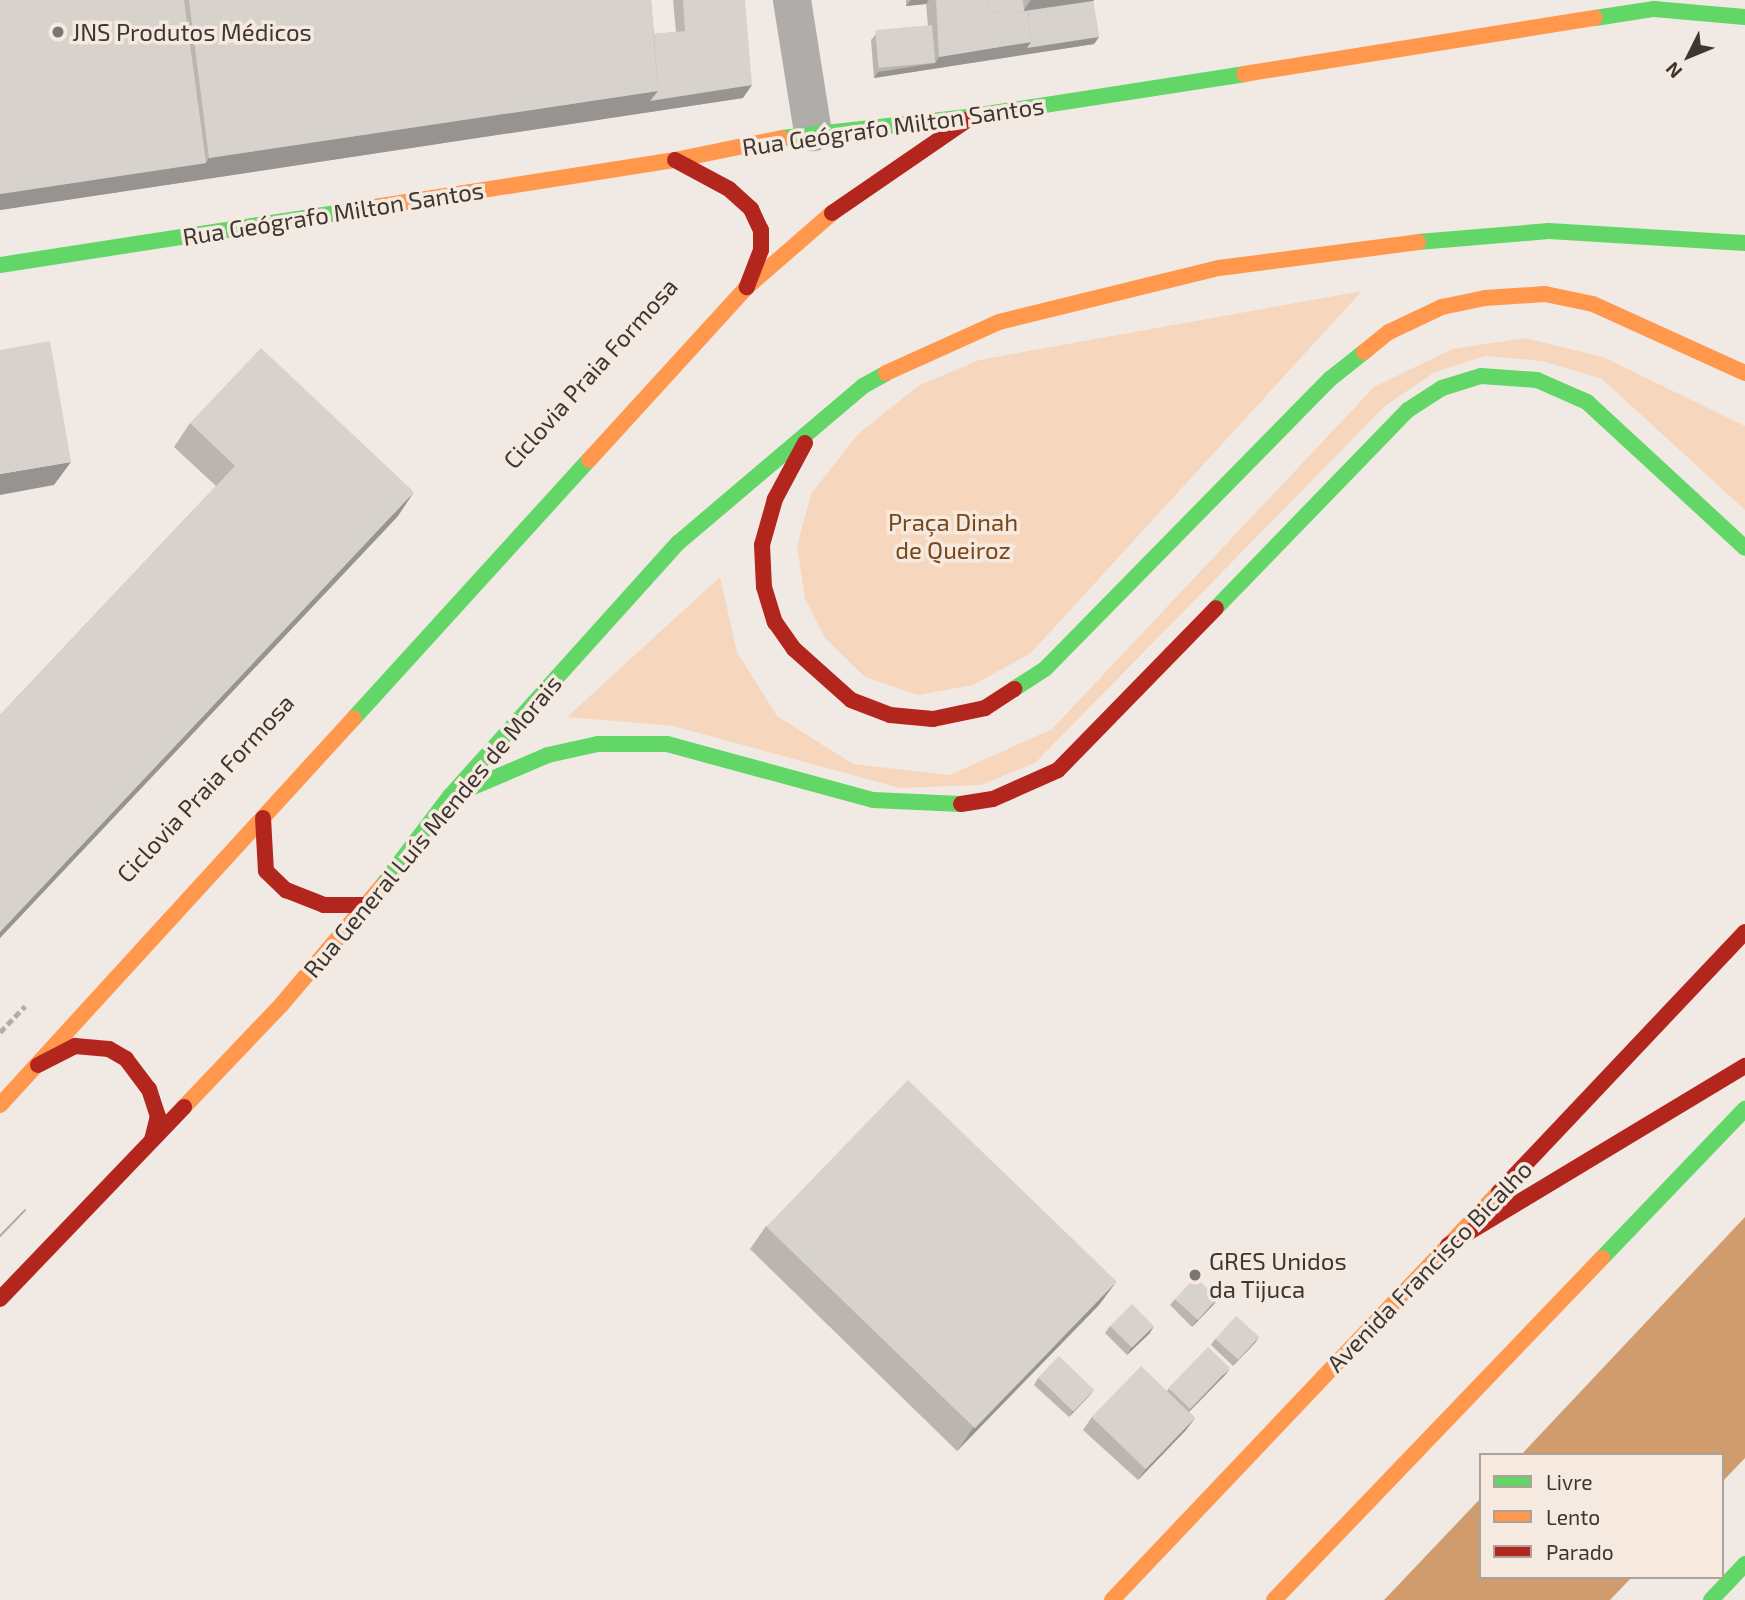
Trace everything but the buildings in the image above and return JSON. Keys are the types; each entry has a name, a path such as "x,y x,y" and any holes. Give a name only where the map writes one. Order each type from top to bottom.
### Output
{"main road":[{"name":"Rua Geógrafo Milton Santos","path":"0,265 675,160 813,132 974,116 1654,9 1745,17"},
{"path":"0,1105 747,288 855,194 974,116"},
{"path":"675,160 729,189 751,209 761,230 761,250 747,288"},
{"name":"Rua General Luís Mendes de Morais","path":"0,1299 282,1004 367,905 450,796 678,543 863,387 919,355 999,322 1219,268 1378,245 1549,231 1745,243"},
{"path":"814,428 775,499 762,545 764,587 775,622 794,649 851,700 890,715 933,719 985,708 1045,669 1330,379 1389,332 1443,307 1485,298 1557,296 1593,304 1745,373"},
{"path":"450,796 548,755 598,744 667,744 873,800 945,806 993,799 1058,770 1408,410 1442,388 1481,376 1537,380 1587,402 1745,548"},
{"path":"263,818 266,871 286,890 324,905 367,905"},
{"name":"Avenida Francisco Bicalho","path":"1112,1600 1745,932"},
{"path":"38,1065 75,1046 109,1049 126,1059 149,1089 158,1116 152,1140"},
{"path":"1448,1245 1745,1066"},
{"path":"1274,1600 1745,1109"},
{"path":"1712,1600 1745,1564"},
{"path":"1712,1600 1745,1576"}],"street":[{"path":"792,0 813,132"}],"path":[{"path":"0,1032 29,1002"}],"green space":[{"name":"Praça Dinah de Queiroz","path":"1362,291 1031,653 973,685 918,695 865,677 825,638 805,599 797,546 811,494 858,434 918,386 979,360"},
{"path":"1525,338 1603,357 1745,426 1745,510 1602,379 1542,361 1485,356 1435,372 1385,406 1035,763 981,785 900,788 673,726 567,717 720,577 737,652 777,716 853,764 950,775 1052,729 1374,387 1452,349"}],"shaded area":[{"path":"1745,1217 1745,1458 1724,1480 1724,1453 1523,1453"},
{"path":"1479,1500 1479,1579 1630,1579 1610,1600 1384,1600"}],"tram line":[{"path":"0,1236 25,1210"}],"traffic: fast":[{"path":"1595,18 1654,9 1745,17"},
{"path":"782,138 974,116 1244,74"},
{"path":"0,265 368,208"},
{"path":"1418,242 1549,231 1745,243"},
{"path":"1014,689 1045,669 1330,379 1364,352"},
{"path":"382,886 450,796 678,543 863,386 886,373"},
{"path":"1216,608 1408,410 1442,388 1481,376 1537,380 1587,402 1745,548"},
{"path":"354,718 589,460"},
{"path":"459,793 548,755 598,744 667,744 873,800 961,804"},
{"path":"1602,1258 1745,1109"},
{"path":"1711,1600 1745,1564"}],"traffic: slow":[{"path":"1244,74 1595,18"},
{"path":"368,208 675,160 782,138"},
{"path":"589,460 747,287 832,213"},
{"path":"886,373 999,322 1219,268 1418,242"},
{"path":"1364,352 1389,332 1442,307 1485,298 1545,294 1593,304 1745,373"},
{"path":"0,1105 354,718"},
{"path":"184,1107 282,1004 382,886"},
{"path":"1112,1600 1499,1192"},
{"path":"1274,1600 1602,1258"}],"traffic: jam":[{"path":"832,213 969,119"},
{"path":"675,160 729,189 751,209 761,230 761,250 747,287"},
{"path":"805,443 775,499 762,545 764,587 775,622 794,649 851,700 890,715 933,719 985,708 1014,689"},
{"path":"961,804 993,799 1058,770 1216,608"},
{"path":"263,818 266,871 286,890 324,905 367,905"},
{"path":"1499,1192 1745,932"},
{"path":"38,1065 75,1046 109,1049 126,1059 149,1089 158,1116 152,1140"},
{"path":"1448,1245 1745,1066"},
{"path":"0,1299 184,1107"}],"place":[{"name":"JNS Produtos Médicos","path":"58,32"},
{"name":"GRES Unidos da Tijuca","path":"1195,1275"}]}
